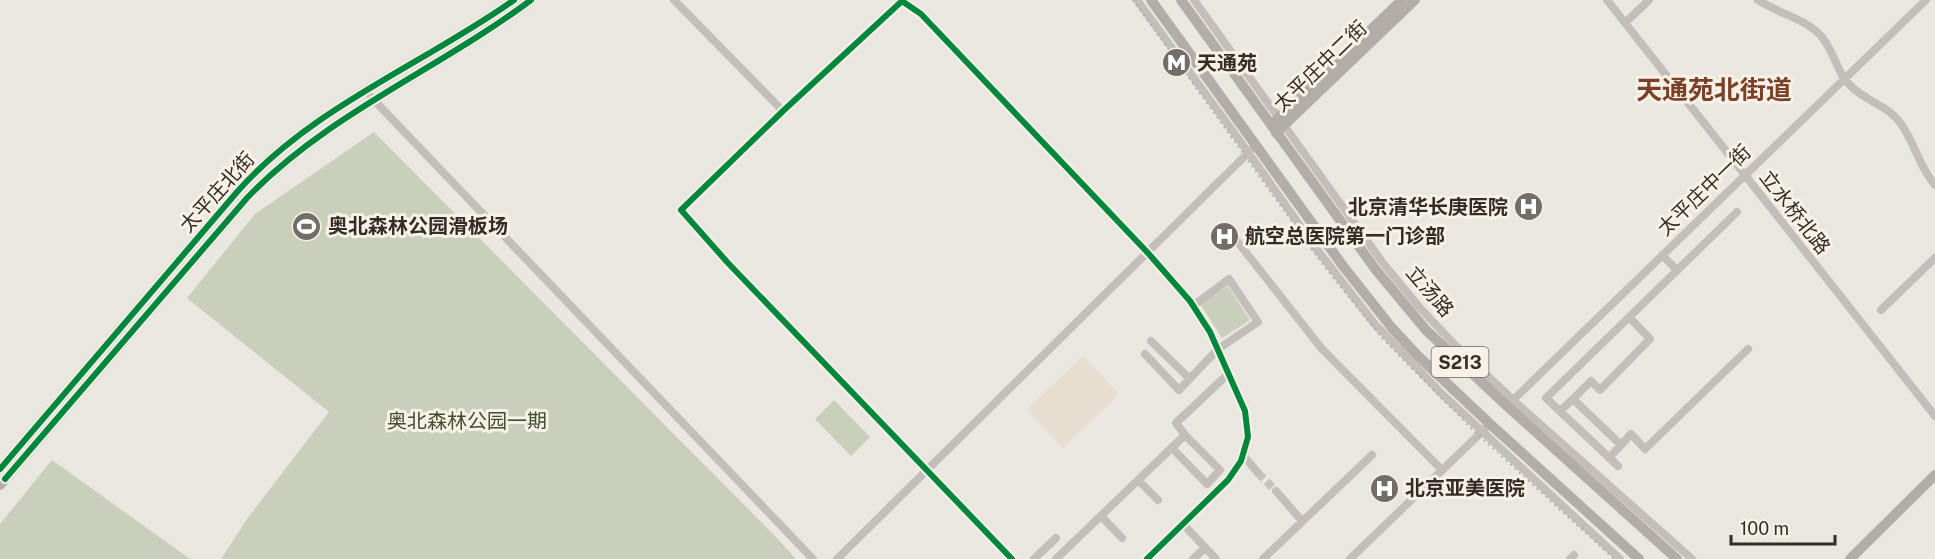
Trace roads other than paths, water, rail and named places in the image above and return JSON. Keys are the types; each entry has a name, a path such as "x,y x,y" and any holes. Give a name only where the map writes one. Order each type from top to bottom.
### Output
{"main road":[{"name":"太平庄北街","path":"2,480 261,183 370,96 514,0"},
{"name":"太平庄北街","path":"0,469 253,174 304,132 487,31 531,0"},
{"name":"S213","path":"1151,0 1252,149 1392,328 1486,428 1640,559"},
{"name":"立汤路","path":"1181,0 1277,126 1376,270 1411,312 1446,349 1510,403 1677,559"},
{"name":"太平庄中二街","path":"1277,126 1402,0"},
{"name":"太平庄中二街","path":"1277,126 1415,0"},
{"path":"1850,559 1935,475"},
{"path":"1860,559 1935,485"}],"street":[{"path":"674,0 783,111"},
{"name":"S213","path":"1137,0 1252,149"},
{"name":"立汤路","path":"1194,0 1277,126"},
{"name":"立水桥北路","path":"1607,0 1935,416"},
{"path":"1625,23 1649,0"},
{"path":"1758,0 1812,28 1823,39 1843,79 1855,91 1889,111 1901,124 1919,161 1935,184"},
{"name":"太平庄中一街","path":"1510,403 1926,0"},
{"path":"1012,559 728,263 681,210 783,111 902,1 921,14 1148,253 1193,306 1210,332 1245,411 1248,437 1241,461 1228,480 1147,559"},
{"path":"370,96 813,559"},
{"path":"837,559 1252,149"},
{"path":"1618,466 1546,398 1737,212"},
{"path":"1237,241 1322,349 1442,470"},
{"path":"1662,255 1677,270"},
{"path":"1881,310 1935,258"},
{"path":"1145,354 1179,390 1218,350 1258,322 1229,279 1193,306"},
{"path":"1560,411 1591,381 1600,390 1650,339 1629,317"},
{"path":"1151,341 1190,378"},
{"path":"1609,458 1631,434 1645,449 1748,349"},
{"path":"1172,448 1207,484 1220,470 1176,423 1228,374"},
{"path":"1573,399 1621,445"},
{"name":"立汤路","path":"1510,403 1692,559"},
{"path":"1350,559 1486,428"},
{"name":"S213","path":"1486,428 1620,559"},
{"path":"1056,559 1185,435"},
{"path":"1243,455 1258,472"},
{"path":"1263,559 1372,455"},
{"path":"1138,480 1158,500"},
{"path":"1276,491 1302,521"},
{"path":"1101,516 1122,538"},
{"path":"1183,524 1216,559"},
{"path":"1034,559 1056,538"},
{"path":"1193,559 1205,548"}],"tunnel":[{"path":"1258,473 1276,491"}],"railway":[{"path":"1133,0 1323,265 1382,338 1473,430 1614,559"}],"place":[{"name":"天通苑","path":"1176,63"},
{"name":"北京清华长庚医院","path":"1529,207"},
{"name":"奥北森林公园滑板场","path":"307,226"},
{"name":"航空总医院第一门诊部","path":"1224,236"},
{"name":"北京亚美医院","path":"1384,488"}],"district":[{"name":"天通苑北街道","path":"1714,89"}],"park label":[{"name":"奥北森林公园一期","path":"467,421"}]}
